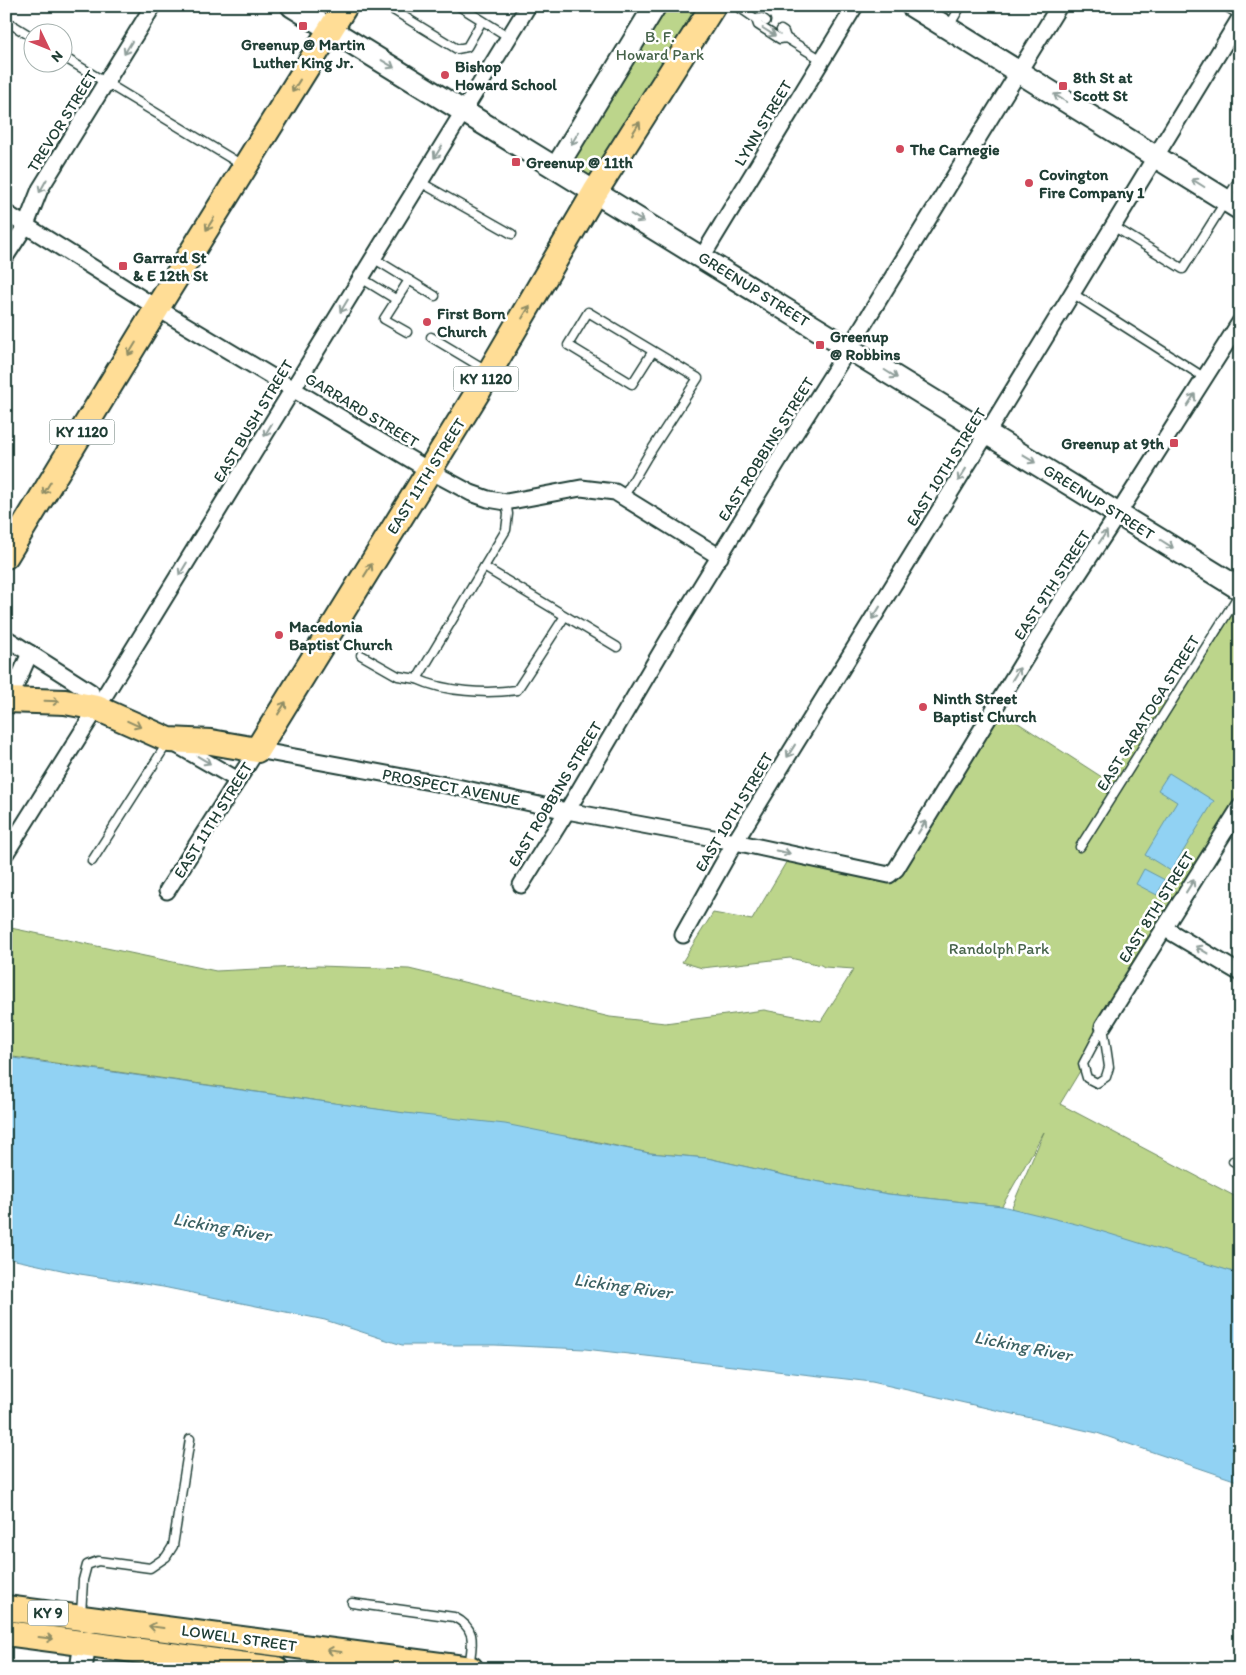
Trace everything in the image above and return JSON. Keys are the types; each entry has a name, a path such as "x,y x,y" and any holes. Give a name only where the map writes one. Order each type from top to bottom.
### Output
{"main road":[{"name":"GREENUP STREET","path":"292,6 702,257 1240,591"},
{"path":"331,30 345,6"},
{"path":"556,168 655,6"},
{"name":"EAST 11TH STREET","path":"257,750 430,471 545,281 595,192 713,6"},
{"path":"912,6 1233,205"},
{"name":"KY 1120","path":"6,556 157,308 331,30"},
{"name":"PROSPECT AVENUE","path":"6,700 65,702 94,700 170,740 211,742 257,750"},
{"name":"LOWELL STREET","path":"6,1608 470,1669"},
{"name":"LOWELL STREET","path":"6,1633 85,1643 186,1660 275,1669"},
{"path":"81,1669 85,1643"}],"street":[{"name":"TREVOR STREET","path":"6,256 26,225 40,189 153,6"},
{"name":"EAST BUSH STREET","path":"6,853 94,700 293,389 528,6"},
{"name":"LYNN STREET","path":"702,257 855,6"},
{"name":"EAST ROBBINS STREET","path":"521,885 668,640 1059,6"},
{"name":"EAST 10TH STREET","path":"683,935 735,842 1240,17"},
{"name":"GARRARD STREET","path":"6,213 157,308 430,471 471,493 488,499 506,502 581,488 615,492 720,557"},
{"name":"EAST 9TH STREET","path":"896,869 1053,613 1240,322"},
{"path":"6,638 30,653 94,700"},
{"path":"6,695 15,686 30,653"},
{"path":"170,740 238,780"},
{"name":"PROSPECT AVENUE","path":"257,750 457,787 567,811 735,842 889,875 896,869"},
{"name":"EAST 11TH STREET","path":"168,892 257,750"},
{"name":"EAST 8TH STREET","path":"1103,1026 1240,807"},
{"path":"1164,928 1240,973"}],"lane":[{"path":"389,6 457,49 467,47 482,21"},
{"path":"459,6 509,37"},
{"path":"737,6 756,19 758,25 780,39 786,38"},
{"path":"947,28 961,6"},
{"path":"1225,6 1240,17"},
{"path":"756,19 762,18 766,21"},
{"path":"6,21 22,31"},
{"path":"781,30 786,38 822,60"},
{"path":"72,62 245,167"},
{"path":"1113,226 1183,269 1233,205 1240,178"},
{"path":"420,182 512,234"},
{"path":"373,258 435,296"},
{"path":"361,278 397,300"},
{"path":"406,332 384,319 409,280"},
{"path":"1072,293 1205,378"},
{"path":"624,496 698,378 653,351 588,312 568,345 632,384 653,351"},
{"path":"432,337 489,372"},
{"path":"417,679 506,530 508,514 506,502"},
{"path":"484,567 617,647"},
{"name":"EAST SARATOGA STREET","path":"1080,847 1240,591"},
{"path":"362,654 398,676 417,679 433,686 497,693 517,690 566,616"},
{"path":"92,861 170,740"},
{"path":"1103,1026 1109,1067 1106,1077 1097,1083 1087,1078 1083,1064 1103,1026"},
{"path":"81,1617 83,1580 87,1565 98,1560 150,1568 166,1557 173,1546 190,1439"},
{"path":"352,1603 454,1617 463,1622 468,1626 472,1638 470,1669"}],"green space":[{"name":"B. F. Howard Park","path":"655,6 713,6 595,192 556,168"},
{"name":"Randolph Park","path":"1240,593 1240,807 1060,1104 1240,1199 1240,1274 1011,1209 1044,1132 1002,1206 888,1194 792,1177 707,1158 649,1153 584,1139 6,1056 6,927 216,971 318,966 409,969 610,1017 665,1023 764,1010 821,1021 854,969 824,967 790,958 702,968 682,962 713,913 752,920 791,854 889,875 995,708 1108,781 1159,699 1169,703"},
{"path":"6,651 12,658 13,665 6,680"}],"water":[{"path":"1169,773 1214,801 1171,871 1145,855 1177,802 1158,790"},
{"path":"1144,869 1165,880 1157,895 1136,884"},
{"name":"Licking River","path":"6,1057 405,1113 505,1124 649,1153 707,1158 792,1177 888,1194 1002,1206 1084,1226 1240,1274 1240,1482 1097,1433 872,1382 585,1349 495,1345 402,1345 325,1320 163,1287 80,1274 6,1258"}],"place":[{"name":"Greenup @ Martin Luther King Jr.","path":"303,26"},
{"name":"Bishop Howard School","path":"445,75"},
{"name":"8th St at Scott St","path":"1063,86"},
{"name":"The Carnegie","path":"900,149"},
{"name":"Greenup @ 11th","path":"516,162"},
{"name":"Covington Fire Company 1","path":"1029,183"},
{"name":"Garrard St & E 12th St","path":"123,266"},
{"name":"First Born Church","path":"427,322"},
{"name":"Greenup @ Robbins","path":"820,345"},
{"name":"Greenup at 9th","path":"1174,443"},
{"name":"Macedonia Baptist Church","path":"279,635"},
{"name":"Ninth Street Baptist Church","path":"923,707"}]}
